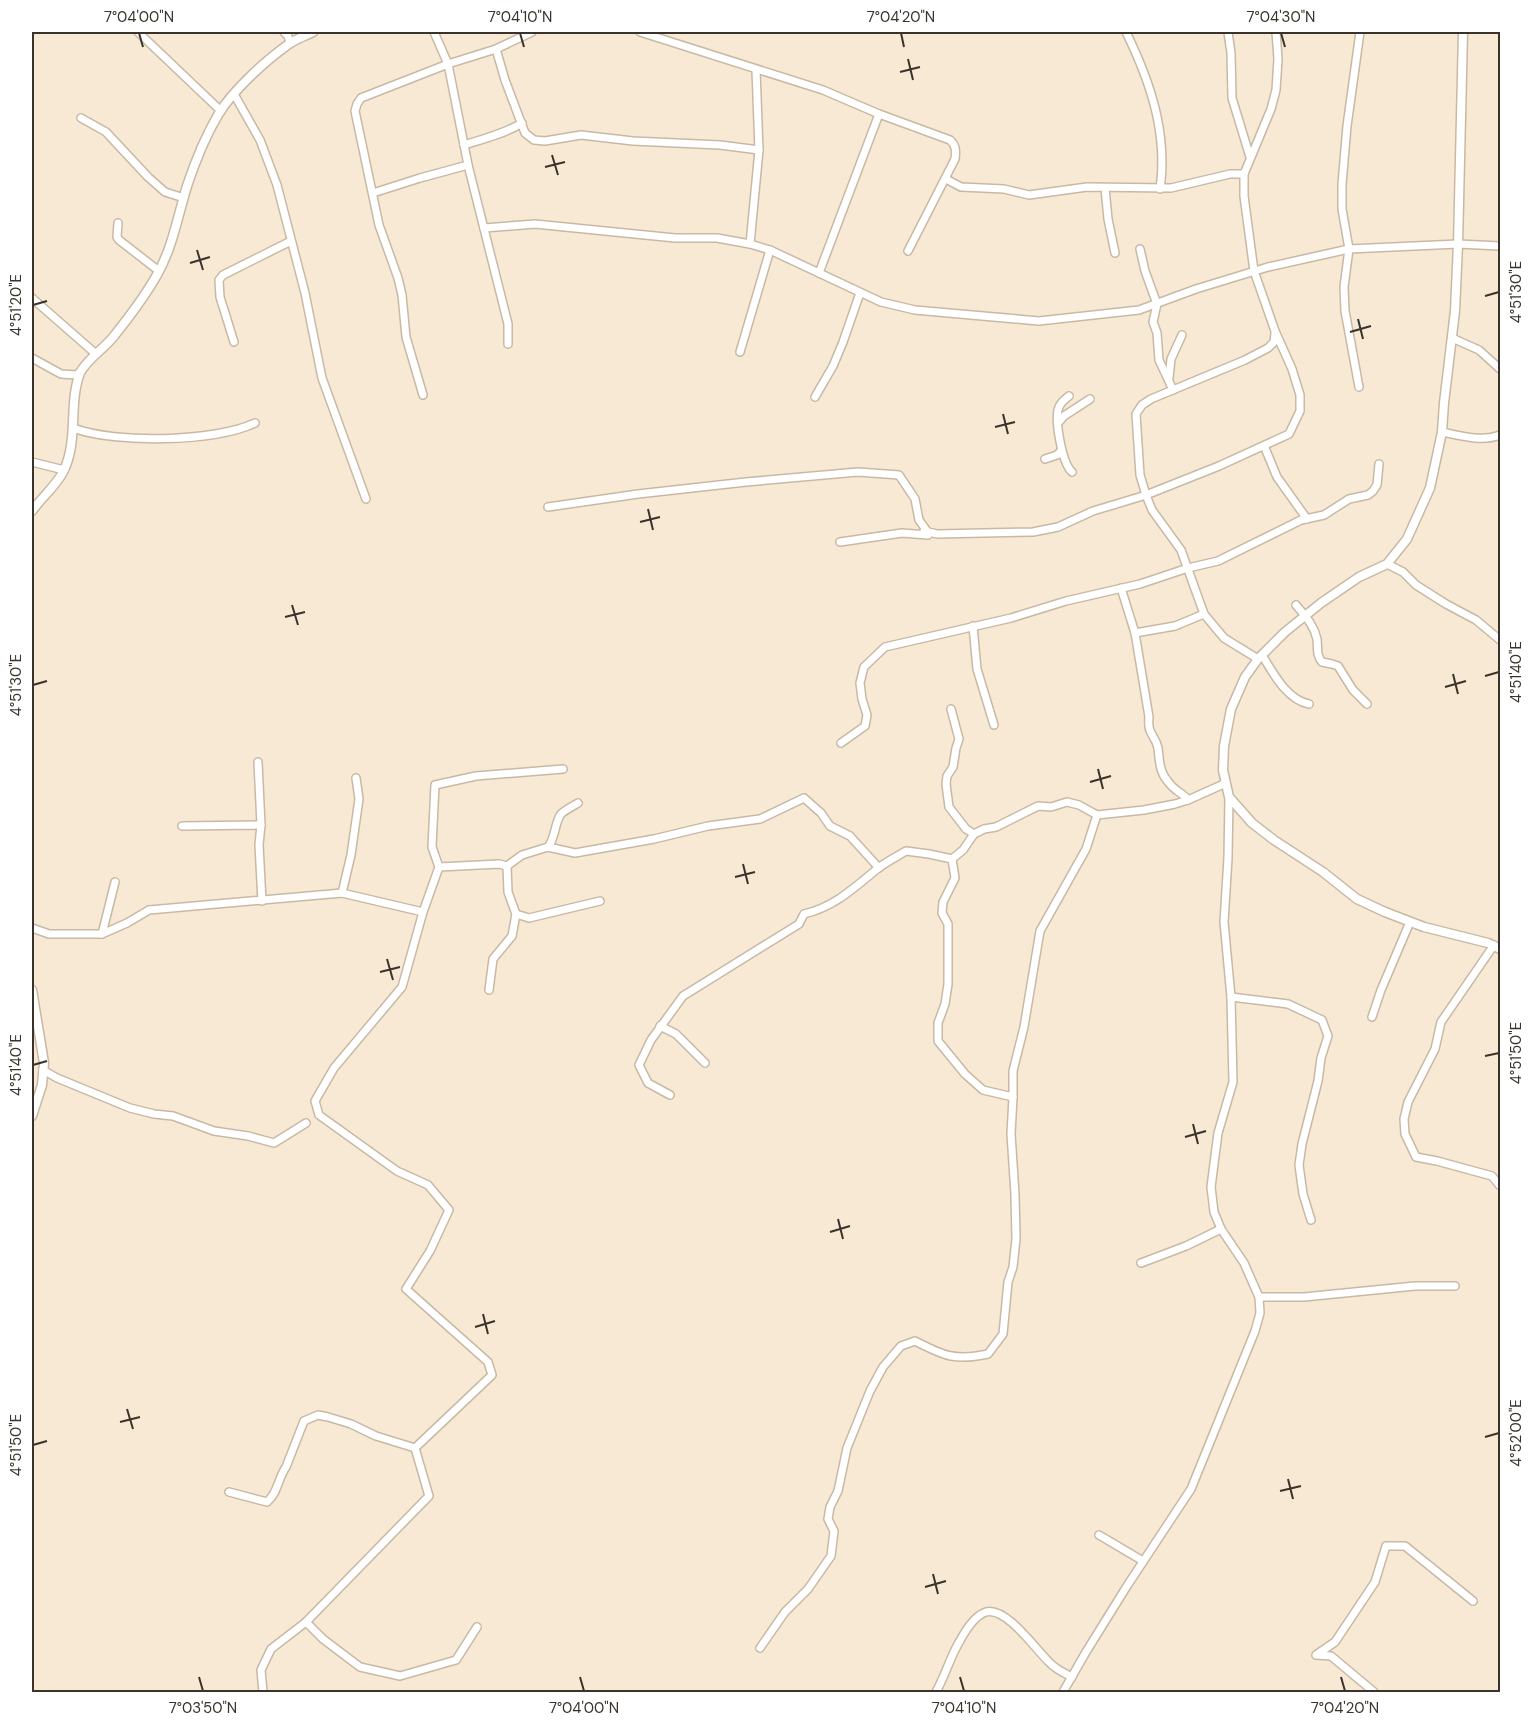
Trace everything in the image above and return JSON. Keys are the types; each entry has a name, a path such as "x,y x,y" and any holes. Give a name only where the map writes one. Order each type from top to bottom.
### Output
{"street":[{"path":"138,32 221,111"},
{"path":"284,32 290,43"},
{"path":"32,358 61,374 76,375 112,338 159,271 168,251 203,145 221,111 234,94 267,62 290,43 313,32"},
{"path":"434,32 448,64 468,165 508,324 507,344"},
{"path":"423,395 406,337 398,278 379,225 356,111 357,104 361,98 448,64 496,49 532,32"},
{"path":"640,32 823,90 879,114 942,136 954,143 955,159 908,250"},
{"path":"1126,32 1144,73 1158,118 1162,145 1160,189"},
{"path":"1228,32 1232,98 1250,157"},
{"path":"840,542 902,533 925,535 1033,532 1058,527 1093,511 1146,495 1219,466 1289,434 1300,411 1300,394 1254,271 1245,207 1244,174 1271,109 1276,90 1278,59 1276,32"},
{"path":"1359,387 1345,311 1344,287 1349,249 1342,209 1343,162 1360,32"},
{"path":"1063,1692 1143,1561 1191,1489 1256,1331 1260,1313 1259,1297 1244,1263 1221,1229 1214,1212 1211,1187 1218,1133 1233,1082 1231,997 1224,922 1229,797 1223,770 1224,746 1231,709 1245,677 1260,657 1305,615 1359,577 1387,564 1407,539 1430,488 1442,432 1455,311 1463,32"},
{"path":"496,49 525,133 534,140 545,141 581,135 759,150"},
{"path":"750,244 759,150 756,69"},
{"path":"234,94 260,140 277,186 304,293 322,378 366,499"},
{"path":"819,273 879,114"},
{"path":"81,118 105,132 165,192 184,198"},
{"path":"464,145 491,137 522,123"},
{"path":"373,193 468,165"},
{"path":"946,179 962,187 1004,189 1029,195 1062,190 1171,188 1230,174 1244,174"},
{"path":"1105,188 1115,254"},
{"path":"118,222 117,237 119,240 159,271"},
{"path":"484,228 535,224 675,238 717,238 770,250 881,302 915,310 1039,321 1139,310 1254,271 1349,249 1458,244 1500,246"},
{"path":"234,342 220,297 219,280 223,275 291,241"},
{"path":"1140,249 1145,272 1157,304 1153,322 1157,333 1159,360 1173,390"},
{"path":"740,352 770,250"},
{"path":"815,397 833,366 851,323 860,293"},
{"path":"32,298 96,354"},
{"path":"1275,331 1274,342 1268,348 1142,405 1136,414 1140,475 1152,510 1181,550 1204,614 1224,638 1260,657 1295,699 1309,704"},
{"path":"1168,378 1171,359 1182,335"},
{"path":"1452,338 1479,350 1500,369"},
{"path":"32,511 54,486 64,470 71,445 76,392 81,372"},
{"path":"1070,396 1058,408 1058,423 1061,451 1068,469 1072,472"},
{"path":"1058,423 1064,416 1090,399"},
{"path":"73,428 89,434 159,439 234,431 255,423"},
{"path":"1442,432 1467,438 1492,438 1500,435"},
{"path":"1265,448 1277,477 1307,519"},
{"path":"1045,459 1061,451"},
{"path":"32,462 64,470"},
{"path":"841,743 865,726 867,715 860,683 864,667 885,647 1011,618 1218,561 1301,520 1324,515 1349,499 1368,495 1377,485 1379,464"},
{"path":"548,507 746,482 858,472 887,473 899,475 915,499 919,520 927,531 924,531 937,534"},
{"path":"1387,564 1403,572 1416,585 1446,604 1476,620 1500,640"},
{"path":"1121,588 1135,633 1149,717 1148,727 1157,746 1159,763 1163,775 1172,787 1188,800"},
{"path":"1296,606 1305,615 1315,632 1318,657 1322,662 1338,666 1353,690 1367,704"},
{"path":"1135,633 1175,626 1204,614"},
{"path":"973,626 977,669 994,724"},
{"path":"951,709 959,739 953,766 947,776 950,807 966,829 974,834"},
{"path":"258,762 262,901"},
{"path":"415,1448 492,1374 488,1362 406,1290 430,1251 449,1210 428,1185 397,1171 319,1114 315,1101 334,1068 402,987 423,912 439,867 432,847 435,785 476,776 562,769"},
{"path":"342,892 351,855 359,800 356,778"},
{"path":"670,1095 648,1083 639,1065 660,1026 683,996 799,924 804,914 818,911 836,902 879,868 906,851 952,859 963,850 974,834 996,827 1038,806 1051,807 1067,802 1079,805 1098,815 1144,810 1188,800 1226,783"},
{"path":"1229,797 1252,823 1323,872 1357,899 1424,927 1497,947 1441,1022 1435,1049 1408,1102 1404,1119 1405,1134 1416,1156 1492,1176 1500,1186"},
{"path":"507,866 522,855 548,847 574,853 654,839 708,826 760,819 804,798 821,813 830,826 850,836 879,868"},
{"path":"548,847 553,840 562,813 578,803"},
{"path":"760,1648 785,1612 808,1589 831,1556 834,1531 828,1519 830,1507 838,1491 847,1448 870,1391 883,1367 901,1347 915,1341 948,1357 971,1358 988,1354 1003,1334 1008,1282 1013,1267 1016,1239 1011,1134 1013,1071 1024,1027 1040,930 1086,849 1098,815"},
{"path":"182,826 261,825"},
{"path":"952,859 955,878 943,902 942,913 948,924 948,984 945,1004 938,1023 938,1041 965,1074 982,1090 1013,1097"},
{"path":"439,867 499,864 507,866"},
{"path":"489,990 493,959 512,936 516,914 508,892 507,866"},
{"path":"102,934 115,882"},
{"path":"32,928 49,934 102,934 149,910 342,892 423,912"},
{"path":"516,914 530,918 600,901"},
{"path":"1372,1017 1410,922"},
{"path":"32,990 43,1070 42,1084 32,1116"},
{"path":"1231,997 1288,1004 1322,1020 1328,1036 1321,1058 1299,1165 1303,1194 1311,1220"},
{"path":"660,1026 676,1034 705,1063"},
{"path":"43,1070 130,1108 173,1116 214,1131 274,1143 306,1123"},
{"path":"1142,1263 1221,1229"},
{"path":"1259,1297 1304,1297 1415,1286 1455,1286"},
{"path":"229,1492 267,1502 273,1497 304,1421 318,1415 351,1424 376,1436 415,1448"},
{"path":"263,1692 261,1670 271,1648 306,1622 429,1496 415,1448"},
{"path":"1099,1535 1143,1561"},
{"path":"1374,1692 1331,1656 1316,1655 1335,1642 1375,1582 1386,1546 1405,1546 1473,1601"},
{"path":"936,1692 956,1647 971,1624 979,1616 991,1612 1005,1617 1050,1664 1072,1677"},
{"path":"306,1622 360,1667 400,1676 456,1659 477,1627"}]}
